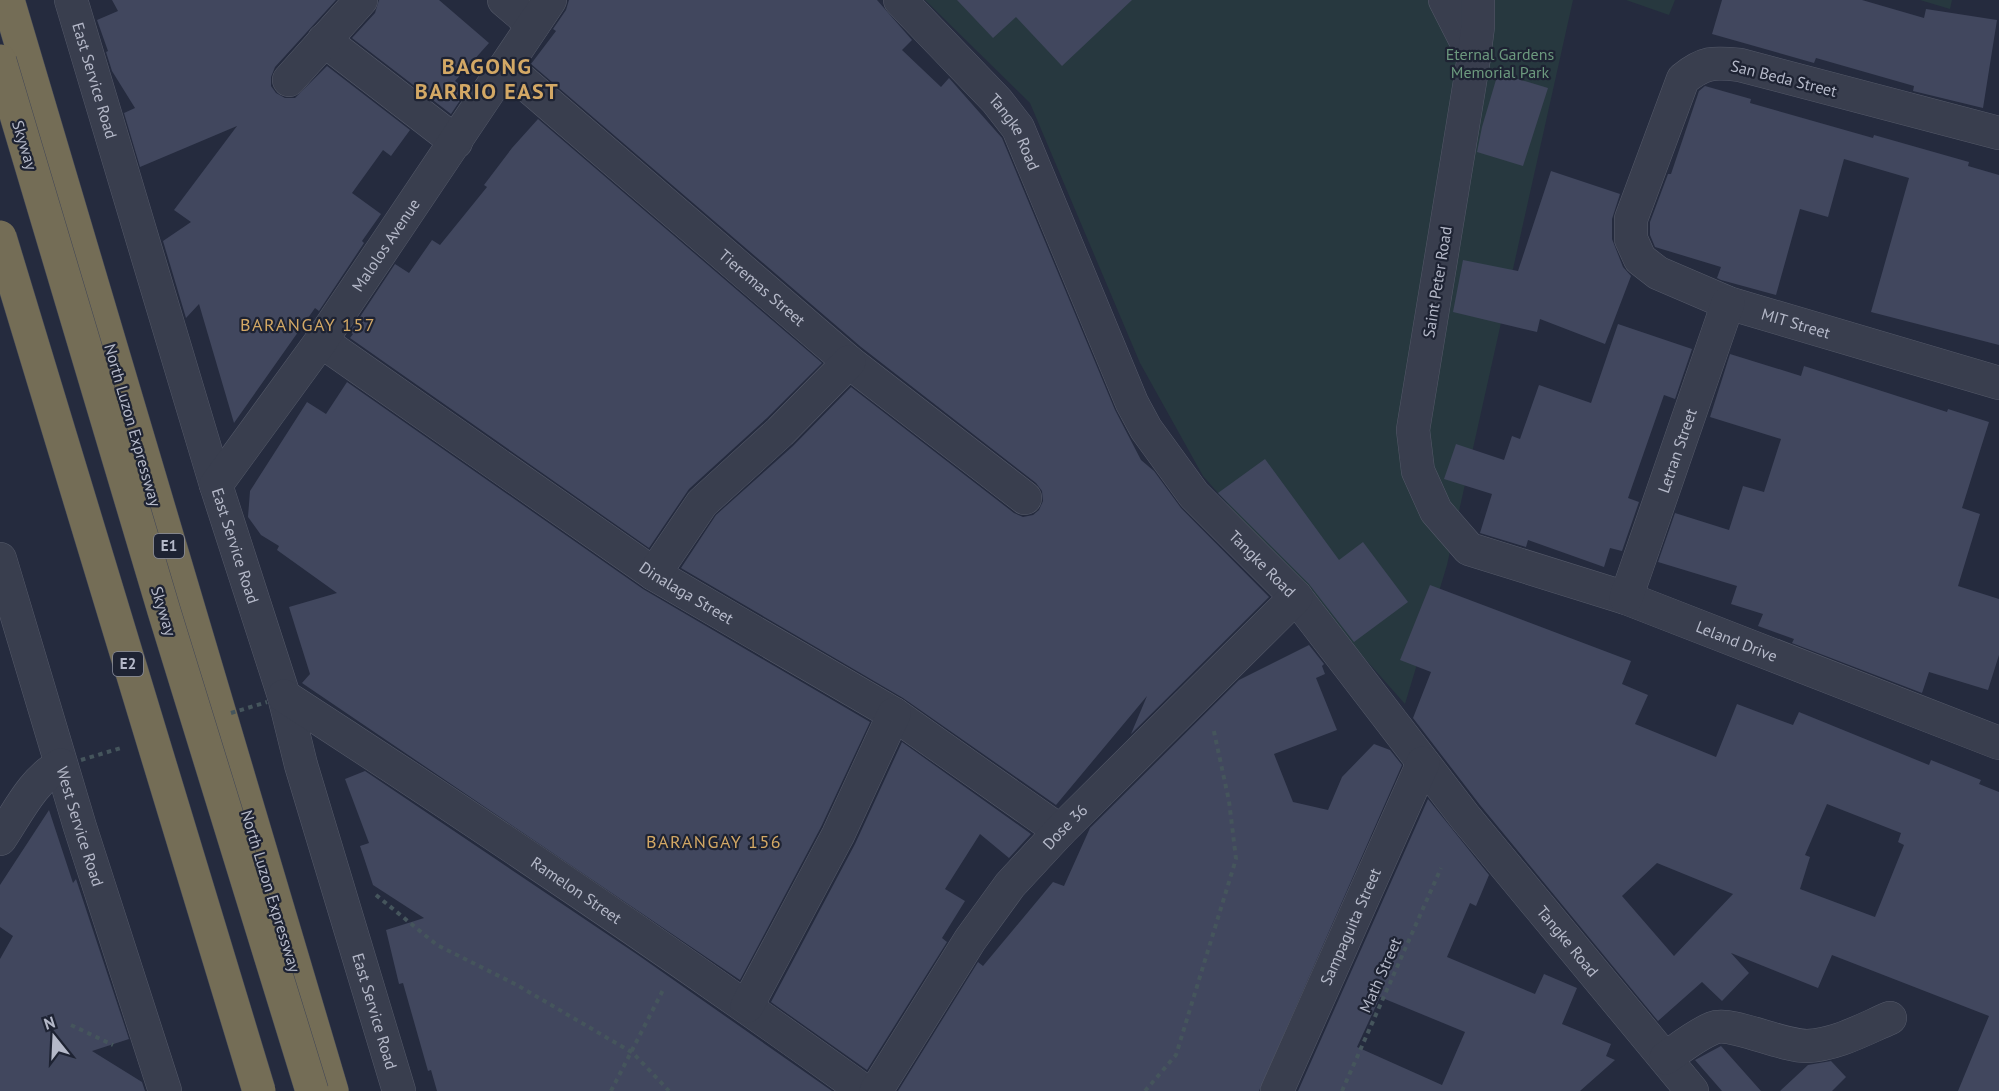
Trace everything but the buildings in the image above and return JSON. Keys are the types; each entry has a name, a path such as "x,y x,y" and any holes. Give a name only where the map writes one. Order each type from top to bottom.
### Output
{"highway":[{"name":"North Luzon Expressway","path":"8,0 332,1091"},
{"name":"Skyway","path":"0,61 168,623 312,1091"},
{"name":"E2","path":"0,237 259,1091"},
{"path":"0,290 243,1091"}],"street":[{"path":"289,80 361,0"},
{"path":"504,0 542,13"},
{"name":"Tangke Road","path":"900,0 997,101 1018,128 1132,402 1146,429 1194,495 1296,597 1472,826 1692,1091"},
{"path":"1445,0 1474,57"},
{"name":"Saint Peter Road","path":"1469,549 1436,511 1418,471 1413,429 1474,57 1478,26 1478,0"},
{"name":"East Service Road","path":"82,5 216,485 284,696 301,765 399,1091"},
{"name":"Malolos Avenue","path":"216,485 321,341 542,13"},
{"path":"324,40 456,142"},
{"name":"San Beda Street","path":"1631,219 1683,79 1700,65 1719,62 1740,65 1999,133"},
{"name":"Tieremas Street","path":"506,67 849,362 1024,498"},
{"name":"MIT Street","path":"1631,219 1631,239 1640,259 1658,273 1728,303 1999,383"},
{"name":"Letran Street","path":"1626,598 1728,303"},
{"name":"Dinalaga Street","path":"321,341 654,574 894,714 1060,831"},
{"path":"654,574 702,502 780,432 849,362"},
{"name":"Leland Drive","path":"1469,549 1626,598 1999,743"},
{"name":"West Service Road","path":"0,559 61,765 165,1091"},
{"name":"Dose 36","path":"876,1091 970,940 1010,885 1060,831 1296,597"},
{"name":"Ramelon Street","path":"284,696 369,750 747,1006 864,1091"},
{"path":"747,1006 833,844 894,714"},
{"name":"Sampaguita Street","path":"1276,1091 1423,763"},
{"path":"0,839 37,784 48,771 61,765"},
{"path":"1666,1058 1714,1027 1733,1028 1784,1044 1809,1046 1838,1040 1890,1018"}],"path":[{"path":"1145,1091 1176,1055 1236,859 1229,801 1205,688"},
{"path":"332,862 437,945 517,985 633,1053 669,1091"},
{"name":"Math Street","path":"1342,1091 1440,868"},
{"path":"611,1091 633,1053 650,1011 672,974 683,963"},
{"path":"71,1024 127,1052 151,1048"}],"green space":[{"name":"Eternal Gardens Memorial Park","path":"925,0 1573,0 1447,565 1405,704 1203,476 1140,363 1030,103"},
{"path":"1626,0 1675,0 1669,15"},
{"path":"1920,0 1952,0 1950,9"}],"district":[{"name":"BAGONG BARRIO EAST","path":"487,78"},
{"name":"BARANGAY 157","path":"308,325"},
{"name":"BARANGAY 156","path":"714,842"}]}
